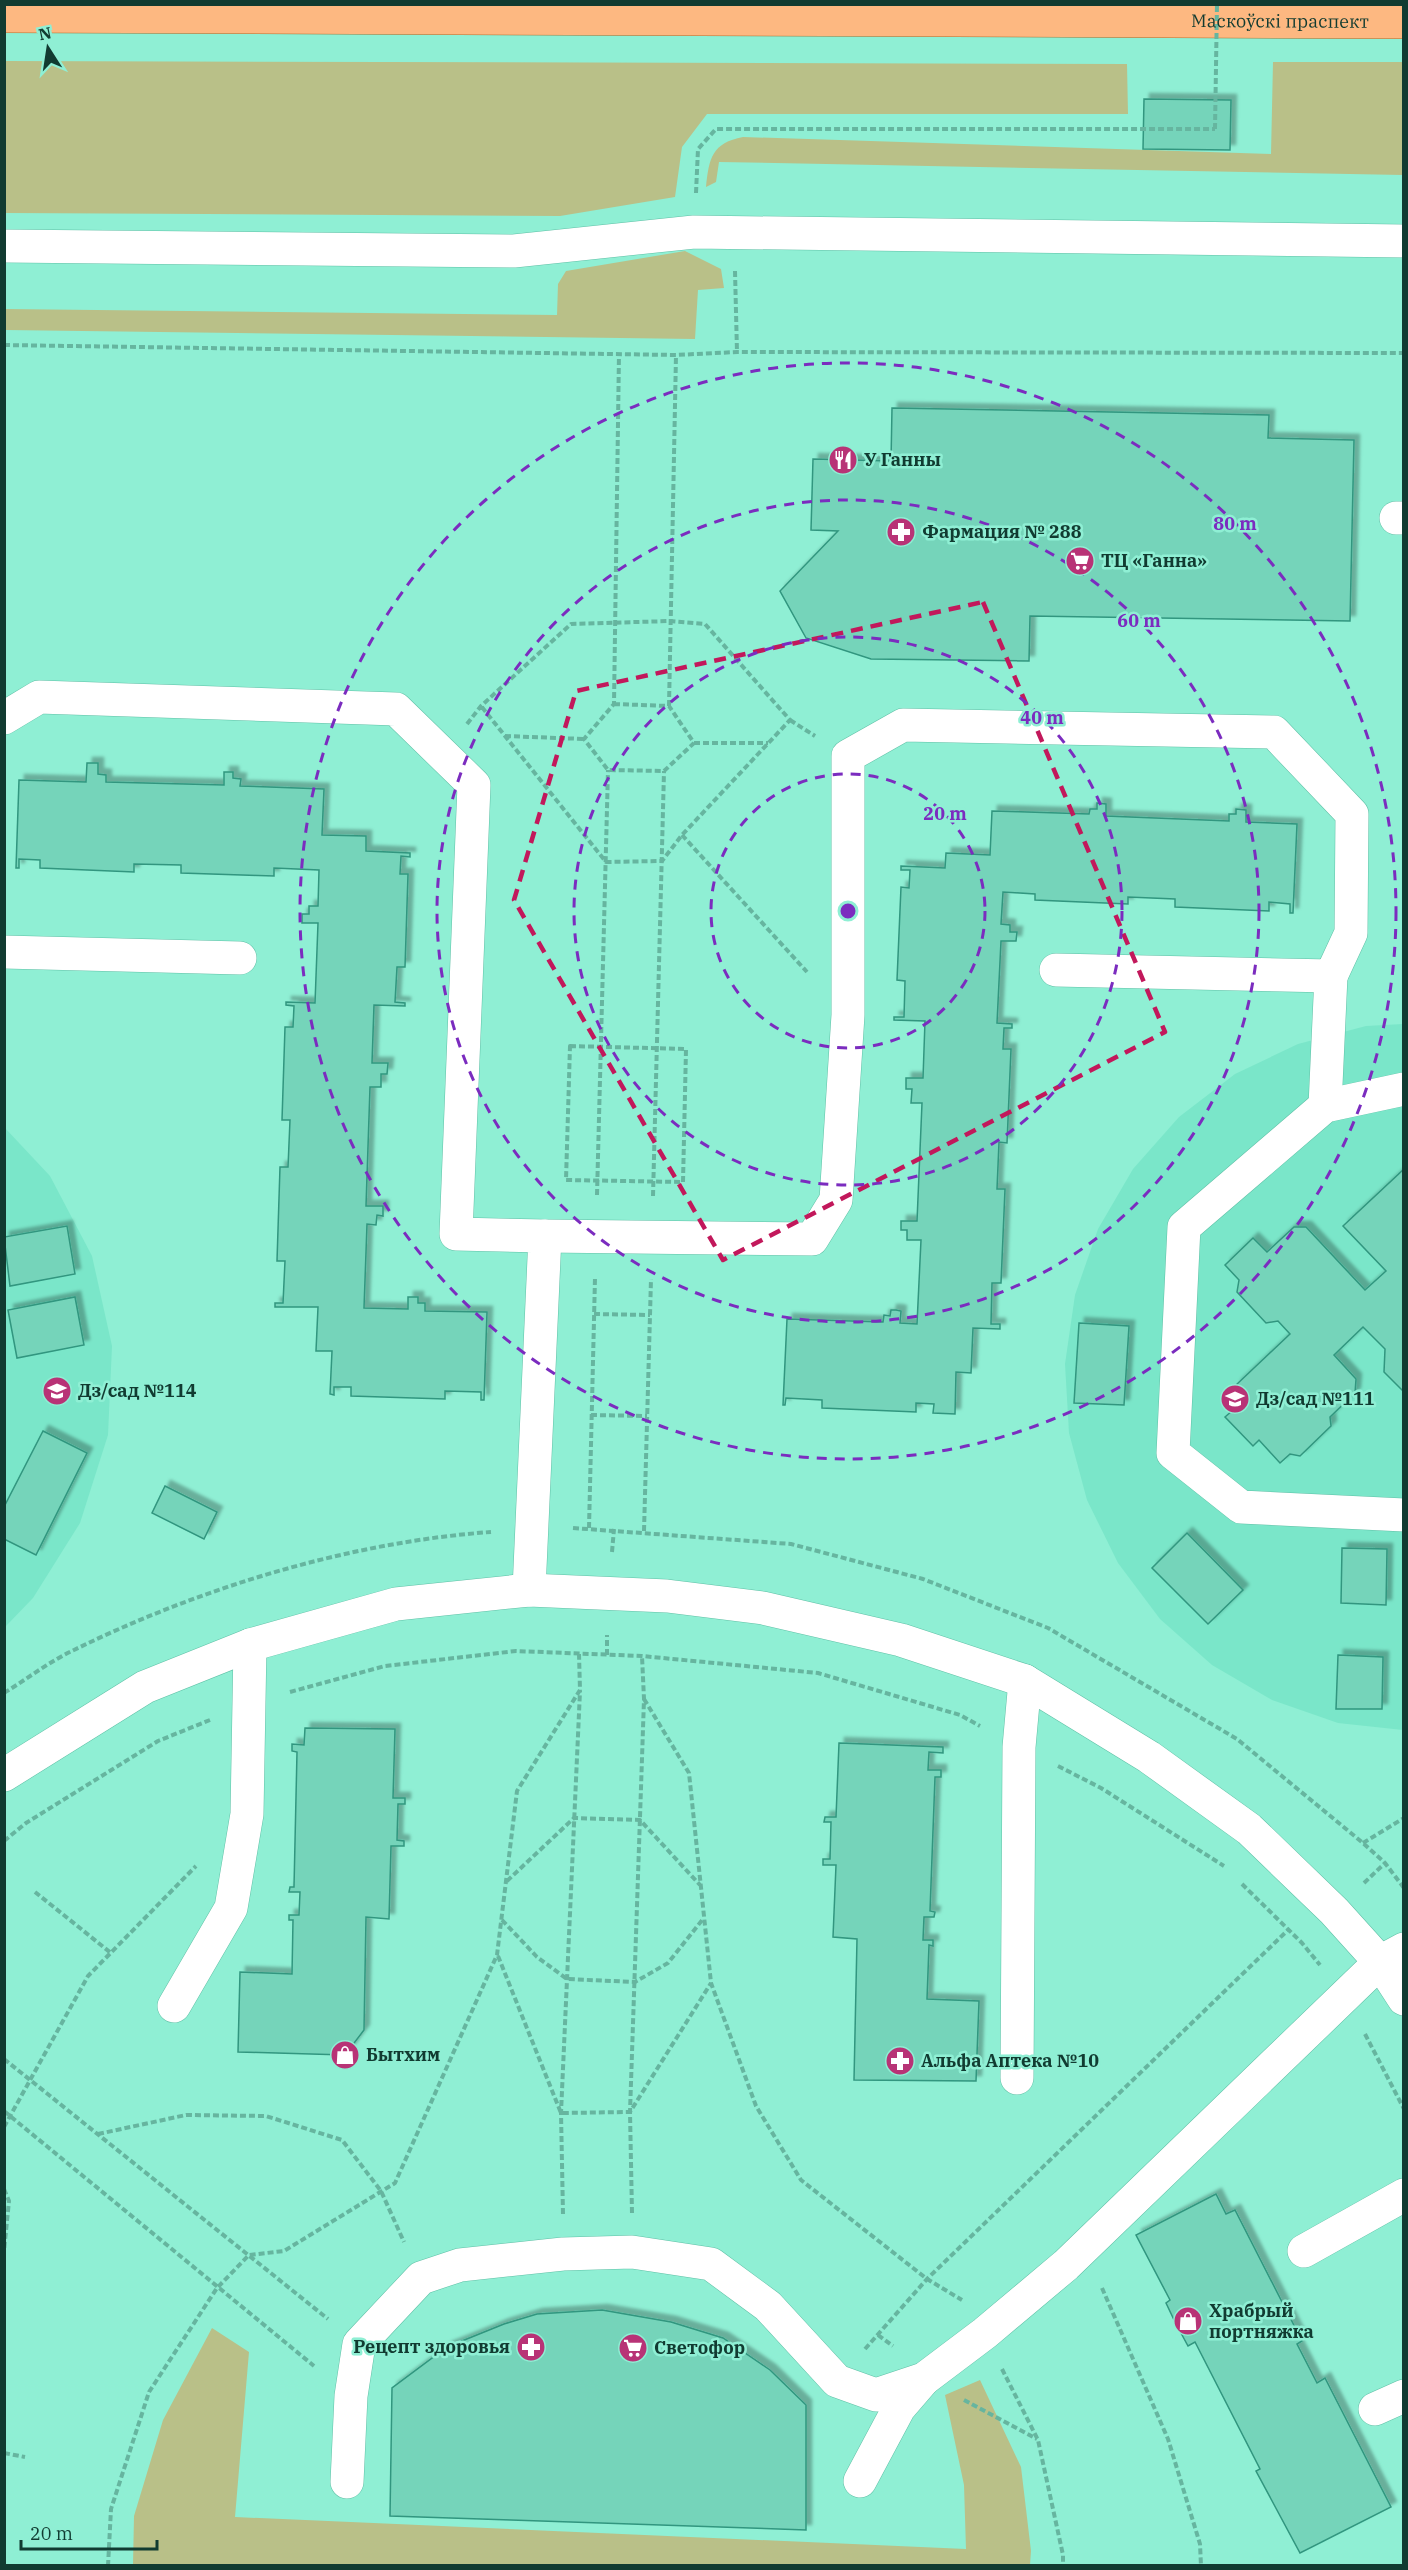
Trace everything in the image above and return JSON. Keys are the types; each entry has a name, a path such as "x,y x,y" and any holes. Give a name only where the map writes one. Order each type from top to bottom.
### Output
{"main road":[{"name":"Маскоўскі праспект","path":"4,16 1404,22"}],"street":[{"path":"4,246 514,251 694,232 1404,242"},
{"path":"4,718 39,697 396,709 474,784 456,1234 812,1239 836,1200 848,1016 848,756 903,725 1274,732 1353,814 1351,933 1331,976 1325,1106"},
{"path":"4,952 240,958"},
{"path":"1056,970 1331,976"},
{"path":"1404,1089 1325,1106 1184,1227 1173,1453 1241,1508 1404,1515"},
{"path":"529,1590 545,1236"},
{"path":"4,1775 145,1687 250,1645 396,1604 529,1590 667,1596 763,1608 901,1640 1025,1681 1149,1757 1249,1829 1334,1911 1392,1955 1404,1999"},
{"path":"174,2007 231,1908 247,1814 250,1645"},
{"path":"1017,2078 1019,1747 1025,1681"},
{"path":"860,2481 899,2408 924,2379 985,2333 1066,2265 1344,1996 1392,1955"},
{"path":"1305,2251 1404,2195"},
{"path":"347,2482 351,2396 358,2344 421,2278 460,2265 563,2254 632,2252 711,2264 768,2306 837,2381 876,2396 924,2379"}],"path":[{"path":"737,352 734,267 694,232 698,149 716,129 1215,129 1217,4"},
{"path":"4,345 676,355 737,352 1404,353"},
{"path":"584,739 614,704 619,353"},
{"path":"676,355 669,706 694,743"},
{"path":"606,862 481,706 571,624 670,621 705,624 790,720 682,835 662,861"},
{"path":"614,704 669,706"},
{"path":"505,736 584,739"},
{"path":"584,739 608,770 589,1528"},
{"path":"608,770 664,771 694,743 769,743"},
{"path":"644,1531 664,771"},
{"path":"682,835 848,1016"},
{"path":"606,862 662,861"},
{"path":"570,1046 601,1047 686,1049 683,1182 566,1180 570,1046"},
{"path":"594,1314 650,1315"},
{"path":"591,1415 647,1416"},
{"path":"4,1841 26,1823 158,1741 248,1704 385,1666 516,1651 642,1656 818,1673 960,1715 1101,1788 1223,1864 1231,1873"},
{"path":"563,2254 561,2113 580,1690 579,1654"},
{"path":"632,2252 630,2112 644,1699 642,1656"},
{"path":"108,2565 111,2509 150,2391 217,2288 249,2255 284,2252 395,2183 497,1955 518,1791 580,1690"},
{"path":"644,1699 688,1773 711,1983 756,2106 801,2180 927,2279 964,2302 985,2333 1038,2440 1063,2555 1063,2565"},
{"path":"506,1882 574,1818 640,1820 701,1886"},
{"path":"1363,1843 1404,1818"},
{"path":"4,2127 88,1976 199,1863"},
{"path":"1240,1881 1289,1929 1344,1996 1404,2109"},
{"path":"35,1892 111,1953"},
{"path":"501,1920 537,1957 567,1979 635,1982 668,1963 704,1918"},
{"path":"837,2381 927,2279 1289,1929"},
{"path":"497,1955 561,2113"},
{"path":"630,2112 711,1983"},
{"path":"4,2059 358,2344"},
{"path":"4,2111 351,2396"},
{"path":"561,2113 630,2112"},
{"path":"98,2134 186,2115 266,2116 342,2140 381,2191 421,2278"},
{"path":"4,2189 9,2201 4,2250"},
{"path":"1098,2280 1168,2439 1200,2544 1201,2565"},
{"path":"924,2379 1038,2440"},
{"path":"4,2453 25,2457"}],"highlighted area":[{"path":"983,602 1165,1032 723,1260 514,900 576,691"}],"shaded area":[{"path":"5,61 1127,64 1128,114 707,114 682,147 675,197 560,216 5,213"},
{"path":"1273,62 1403,62 1403,175 719,162 716,182 706,187 714,153 725,143 743,137 1271,154"},
{"path":"685,251 721,269 724,288 698,290 695,339 5,330 5,309 557,315 558,284 566,271"},
{"name":"Дз/сад №111","path":"1403,1024 1403,1730 1338,1723 1272,1700 1212,1665 1160,1619 1118,1563 1087,1500 1069,1433 1065,1364 1075,1295 1098,1229 1133,1169 1179,1117 1235,1074 1298,1044 1366,1026"},
{"name":"Дз/сад №114","path":"5,1128 50,1176 92,1256 112,1346 108,1435 80,1523 33,1598 5,1627"},
{"path":"212,2328 249,2352 235,2517 966,2549 964,2485 945,2395 980,2380 1021,2467 1031,2551 1030,2565 133,2565 134,2516 163,2420"}],"building":[{"path":"1144,99 1231,100 1230,150 1143,149"},
{"name":"ТЦ «Ганна»","path":"892,408 1269,415 1268,438 1354,440 1350,621 1030,616 1029,661 871,659 806,638 780,591 838,531 811,530 813,459 891,461"},
{"path":"87,763 98,763 98,774 106,775 106,782 224,785 224,772 233,772 233,778 241,779 240,786 324,789 322,835 366,836 366,851 410,853 410,857 401,856 400,874 408,874 405,967 397,967 395,1002 405,1003 405,1006 374,1005 372,1063 388,1063 387,1074 381,1074 381,1087 370,1087 366,1206 383,1206 383,1216 377,1215 376,1225 367,1224 364,1308 408,1309 408,1297 418,1297 418,1303 425,1303 425,1311 487,1312 484,1400 481,1400 481,1392 445,1391 445,1399 351,1396 351,1387 334,1387 334,1395 330,1394 332,1351 316,1351 318,1307 275,1307 275,1303 283,1303 285,1261 277,1261 280,1167 288,1167 290,1120 282,1120 285,1027 293,1027 294,1006 286,1005 286,1002 315,1003 318,923 302,923 302,914 309,914 309,906 318,906 319,870 274,868 274,876 181,873 181,865 134,864 134,872 40,868 40,860 19,859 19,868 16,868 19,780 86,782"},
{"path":"1097,803 1106,804 1106,816 1229,821 1229,814 1236,814 1236,809 1246,810 1246,822 1297,824 1293,913 1290,913 1290,904 1269,902 1269,911 1175,907 1175,899 1128,897 1128,904 1035,900 1035,894 1003,892 1001,924 1010,925 1010,932 1017,932 1016,941 1001,941 997,1023 1012,1024 1012,1028 1004,1028 1003,1049 1011,1049 1007,1143 999,1142 997,1189 1005,1189 1001,1283 992,1283 991,1324 1000,1324 1000,1329 973,1328 971,1373 956,1372 955,1414 933,1413 934,1404 916,1403 916,1412 822,1408 822,1400 786,1398 785,1405 783,1405 787,1319 883,1322 884,1315 890,1316 891,1310 896,1310 901,1311 900,1323 917,1324 921,1240 907,1240 907,1230 901,1230 901,1221 917,1221 922,1103 911,1103 912,1089 906,1089 906,1078 923,1078 925,1021 894,1020 894,1017 904,1017 905,981 897,980 901,887 909,888 910,870 901,870 901,866 945,868 946,853 990,855 992,811 1089,814 1090,809 1097,809"},
{"path":"1404,1169 1404,1392 1384,1372 1385,1349 1363,1327 1334,1355 1356,1379 1355,1393 1330,1417 1331,1426 1300,1456 1290,1454 1280,1463 1259,1440 1253,1446 1225,1417 1240,1404 1235,1398 1236,1385 1290,1334 1278,1321 1266,1323 1237,1292 1239,1280 1225,1265 1253,1238 1267,1252 1294,1227 1306,1227 1365,1290 1386,1271 1343,1226"},
{"path":"67,1226 75,1274 10,1286 4,1237"},
{"path":"75,1297 84,1345 17,1358 8,1310"},
{"path":"1079,1323 1129,1326 1124,1405 1074,1403"},
{"path":"43,1431 87,1453 36,1555 4,1539 4,1507"},
{"path":"165,1486 217,1512 204,1539 152,1513"},
{"path":"1187,1533 1243,1590 1208,1624 1152,1568"},
{"path":"1342,1548 1387,1549 1386,1605 1341,1603"},
{"path":"1338,1655 1383,1657 1382,1709 1336,1709"},
{"path":"305,1728 395,1729 393,1798 405,1798 405,1804 398,1804 397,1840 404,1841 404,1846 391,1846 389,1919 366,1917 364,2030 345,2055 238,2052 240,1972 292,1974 293,1920 289,1920 289,1915 299,1915 300,1892 289,1892 290,1887 294,1887 297,1752 292,1751 292,1744 304,1745"},
{"path":"839,1743 943,1747 943,1753 929,1752 928,1770 941,1770 941,1777 935,1777 930,1911 935,1912 934,1917 924,1917 923,1940 933,1940 933,1946 929,1945 927,1999 979,2001 976,2081 854,2080 857,1939 833,1937 836,1865 823,1865 823,1859 830,1859 831,1822 824,1822 825,1817 836,1817"},
{"path":"1216,2194 1226,2214 1235,2210 1302,2341 1297,2344 1317,2383 1325,2378 1391,2507 1300,2553 1256,2471 1260,2469 1195,2342 1188,2346 1175,2322 1166,2303 1170,2300 1136,2235"},
{"path":"602,2310 671,2322 723,2338 770,2370 806,2405 806,2530 390,2516 392,2388 447,2347 504,2324 537,2314"}],"place":[{"name":"У Ганны","path":"843,460"},
{"name":"Фармация № 288","path":"901,532"},
{"name":"ТЦ «Ганна»","path":"1080,561"},
{"name":"Дз/сад №114","path":"57,1391"},
{"name":"Дз/сад №111","path":"1235,1399"},
{"name":"Бытхим","path":"345,2055"},
{"name":"Альфа Аптека №10","path":"900,2061"},
{"name":"Храбрый портняжка","path":"1188,2321"},
{"name":"Рецепт здоровья","path":"531,2347"},
{"name":"Светофор","path":"633,2348"}]}
